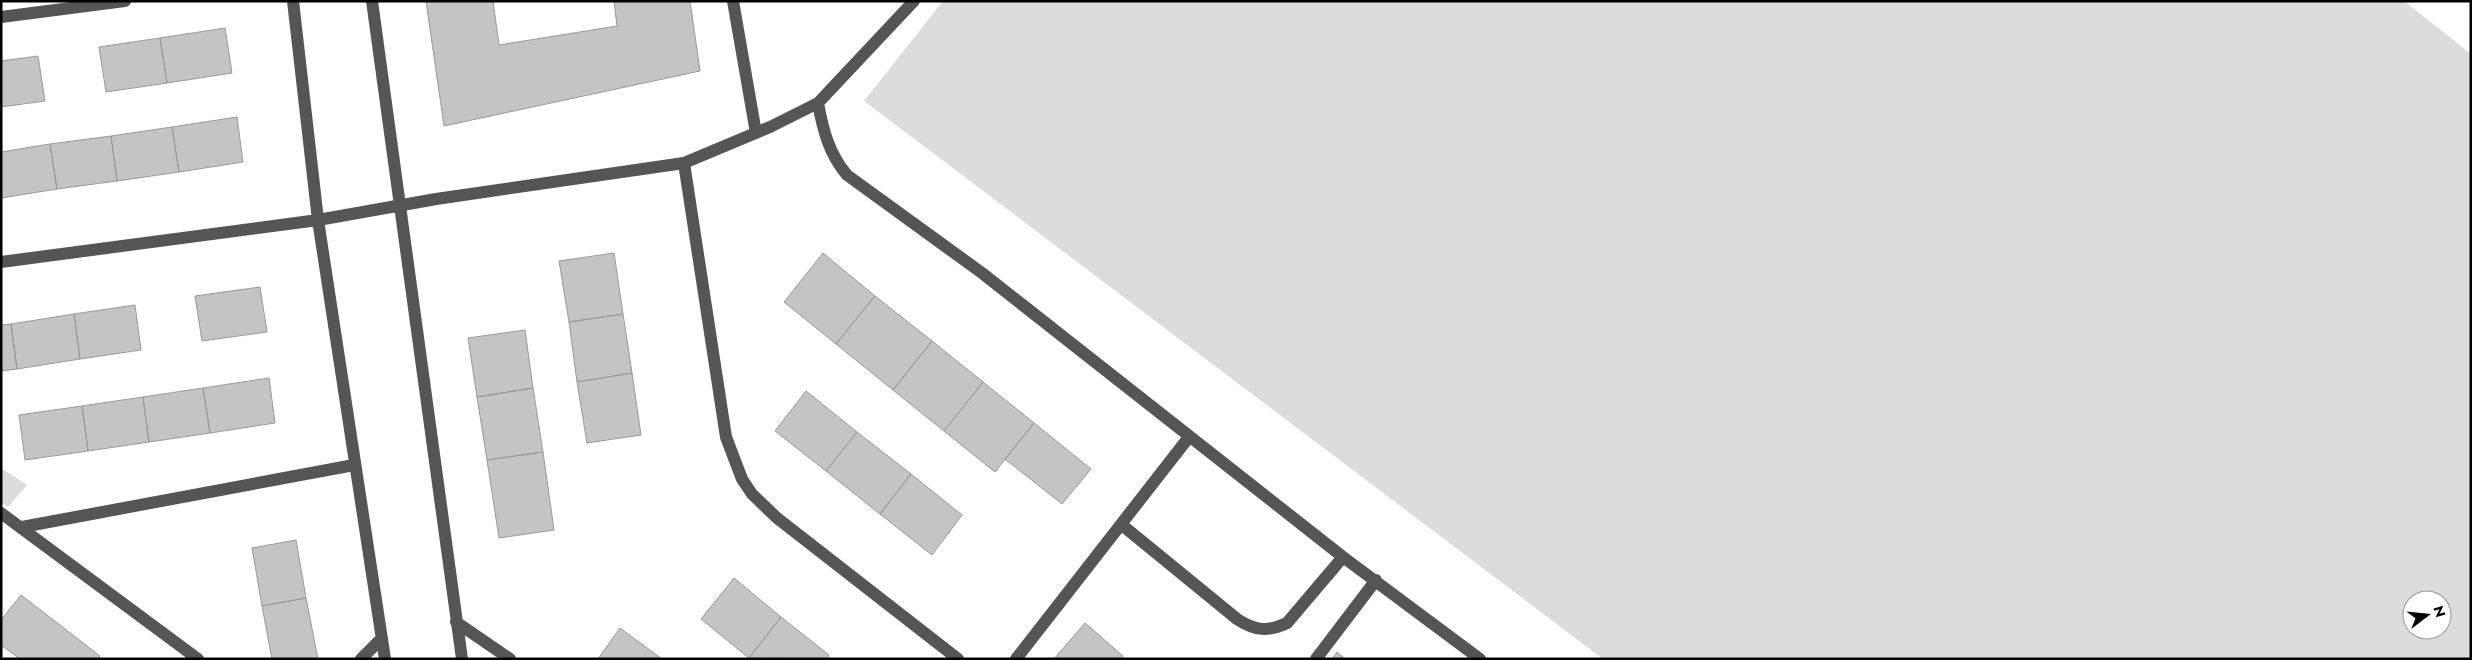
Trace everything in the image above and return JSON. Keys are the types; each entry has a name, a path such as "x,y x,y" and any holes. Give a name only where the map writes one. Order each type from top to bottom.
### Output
{"street":[{"path":"1,17 125,1"},
{"path":"293,1 318,220 385,659"},
{"path":"372,1 462,659"},
{"path":"733,1 756,132"},
{"path":"1,262 318,220 436,198 684,163 818,103 914,1"},
{"path":"818,103 829,148 836,162 847,175 982,273 1343,557 1480,659"},
{"path":"684,163 726,437 742,479 752,494 777,518 952,657"},
{"path":"1016,659 1190,437"},
{"path":"22,527 354,465"},
{"path":"1,513 198,659"},
{"path":"1122,524 1237,619 1248,626 1262,630 1275,629 1287,623 1343,557"},
{"path":"1316,659 1376,580"},
{"path":"456,622 510,659"},
{"path":"361,659 382,638"}],"shaded area":[{"path":"943,1 2404,1 2471,54 2471,659 1603,659 864,101"},
{"path":"1,468 27,485 8,507 1,502"}],"building":[{"path":"426,1 493,1 499,45 617,26 614,1 690,1 700,71 444,126"},
{"path":"225,28 232,73 167,83 160,38"},
{"path":"160,38 167,83 106,92 99,47"},
{"path":"38,56 45,101 1,107 1,61"},
{"path":"237,117 243,162 179,172 172,127"},
{"path":"172,127 179,172 117,181 111,136"},
{"path":"111,136 117,181 57,189 50,144"},
{"path":"50,144 57,189 1,198 1,152"},
{"path":"614,253 623,314 569,322 559,261"},
{"path":"823,253 875,296 836,344 784,302"},
{"path":"260,287 267,332 202,341 195,296"},
{"path":"875,296 932,341 893,390 836,344"},
{"path":"135,305 141,350 80,359 74,314"},
{"path":"74,314 80,359 17,369 11,324"},
{"path":"623,314 632,373 577,382 569,322"},
{"path":"11,324 17,369 1,371 1,325"},
{"path":"525,330 533,388 477,397 468,338"},
{"path":"932,341 983,382 944,431 893,390"},
{"path":"632,373 641,435 587,443 577,382"},
{"path":"269,378 275,423 210,433 203,388"},
{"path":"983,382 1034,423 995,472 944,431"},
{"path":"203,388 210,433 149,442 143,397"},
{"path":"533,388 543,452 487,460 477,397"},
{"path":"806,391 857,432 826,471 775,431"},
{"path":"143,397 149,442 88,451 82,406"},
{"path":"82,406 88,451 25,460 19,415"},
{"path":"1034,423 1091,469 1062,504 1005,459"},
{"path":"857,432 911,474 880,514 826,471"},
{"path":"543,452 554,530 499,538 487,460"},
{"path":"911,474 962,515 932,555 880,514"},
{"path":"296,540 306,598 262,606 252,548"},
{"path":"734,578 781,617 749,658 701,619"},
{"path":"21,595 100,656 98,659 20,659 1,645 1,620"},
{"path":"306,598 318,659 272,659 262,606"},
{"path":"781,617 829,655 827,659 749,658"},
{"path":"1085,623 1123,656 1121,659 1054,659"},
{"path":"620,628 662,659 598,659"},
{"path":"1337,652 1345,659 1332,659"}]}
